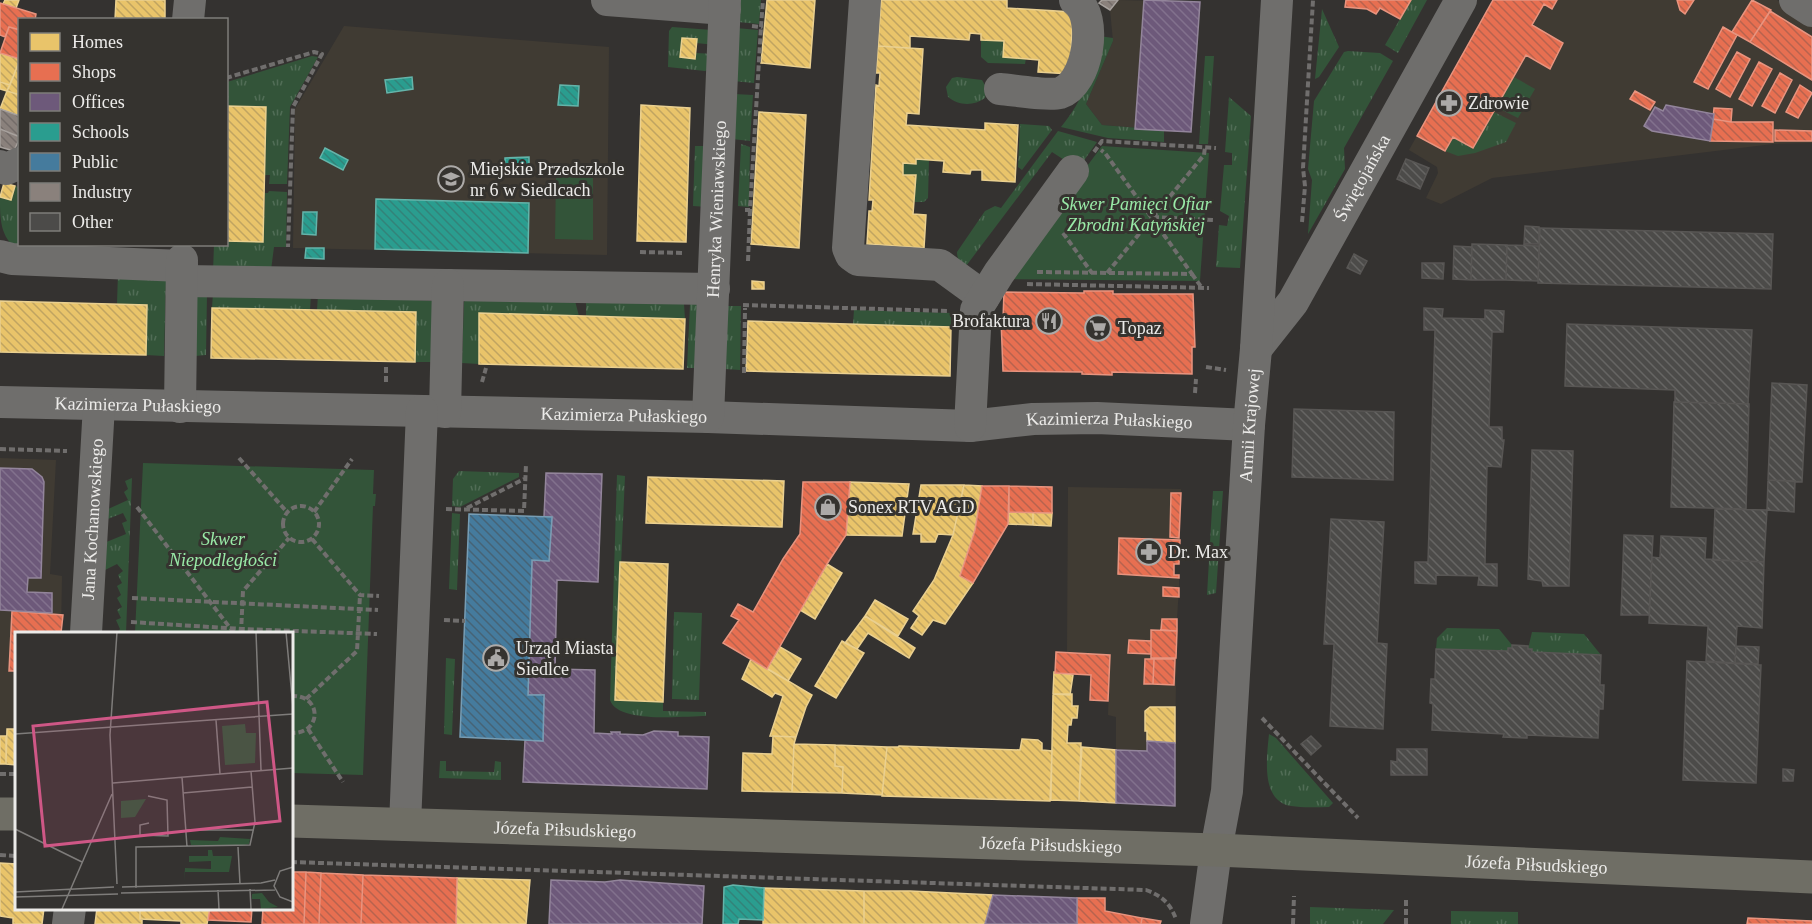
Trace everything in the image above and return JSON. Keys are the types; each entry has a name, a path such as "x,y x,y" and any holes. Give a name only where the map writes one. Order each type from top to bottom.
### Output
{"main road":[{"name":"Józefa Piłsudskiego","path":"292,821 1216,850 1812,877"}],"street":[{"path":"188,18 190,0"},
{"path":"607,0 725,5"},
{"path":"865,0 848,248 850,255 858,260 940,265 976,310 970,426"},
{"path":"999,89 1057,94 1072,84 1081,71 1088,49 1086,20 1080,3 1075,0"},
{"name":"Armii Krajowej","path":"1206,924 1227,791 1277,0"},
{"name":"Świętojańska","path":"1256,349 1293,302 1461,0"},
{"path":"1794,0 1812,11"},
{"name":"Henryka Wieniawskiego","path":"708,417 724,297 716,254 725,5"},
{"path":"0,166 6,169 18,164"},
{"path":"971,304 999,273 1073,171"},
{"path":"0,256 12,259 182,264 448,285 724,297"},
{"path":"180,407 182,264"},
{"path":"405,825 433,411 448,285"},
{"name":"Kazimierza Pułaskiego","path":"0,402 708,417 970,426 1033,418 1249,425"},
{"name":"Jana Kochanowskiego","path":"86,632 99,405"},
{"path":"68,924 70,909"}],"path":[{"path":"1301,229 1313,0"},
{"path":"748,261 761,27"},
{"path":"228,77 314,52 322,54 292,107 288,247"},
{"path":"1073,171 1079,171 1102,141 1216,148"},
{"path":"1106,273 1204,155 1205,147"},
{"path":"1101,150 1153,217 1202,289"},
{"path":"741,209 750,210"},
{"path":"1153,217 1213,220"},
{"path":"640,252 716,254"},
{"path":"1035,272 1192,274"},
{"path":"1015,283 1209,288"},
{"path":"724,297 745,305 971,304"},
{"path":"744,373 745,305"},
{"path":"0,448 76,451"},
{"path":"239,458 287,512"},
{"path":"314,512 352,459"},
{"path":"442,509 524,511 526,464"},
{"path":"465,509 525,478"},
{"path":"301,505 314,512 319,519 319,527 312,538 301,542 289,538 283,527 283,519 287,512 301,505"},
{"path":"136,507 233,632"},
{"path":"241,631 243,591 289,538"},
{"path":"306,699 357,651 360,595 312,538"},
{"path":"360,595 379,596"},
{"path":"132,598 378,610"},
{"path":"437,620 465,621"},
{"path":"131,622 230,628 241,631 377,634"},
{"path":"292,696 306,699 313,705 315,714 313,723 308,729 300,733 292,733"},
{"path":"1262,718 1358,818"},
{"path":"308,729 343,782"},
{"path":"0,855 15,856"},
{"path":"292,862 1146,890 1159,895 1172,908 1176,919 1175,924"},
{"path":"1293,924 1294,896"},
{"path":"1406,900 1406,924"}],"shaded area":[{"path":"1118,0 1200,2 1191,132 1102,125 1086,104 1113,41 1110,10"},
{"path":"1493,0 1777,0 1812,22 1812,143 1773,144 1492,178 1441,204 1426,198 1438,173 1437,167 1409,150"},
{"name":"Miejskie Przedszkole nr 6 w Siedlcach","path":"344,26 609,47 607,255 293,248 295,109"},
{"path":"0,458 56,460 50,574 62,576 61,632 15,632 15,765 0,764"},
{"path":"1068,487 1181,489 1179,564 1174,564 1174,575 1179,575 1175,743 1147,741 1147,751 1116,750 1116,717 1108,715 1110,655 1067,652"}],"green space":[{"path":"737,0 761,0 759,24 738,22"},
{"path":"1411,0 1427,0 1398,53 1385,45"},
{"path":"1322,9 1339,47 1319,77 1315,79"},
{"path":"672,27 712,30 716,45 696,43 696,39 682,38 695,53 716,54 710,69 705,71 668,67 669,31"},
{"path":"736,28 758,30 754,83 733,81"},
{"path":"1099,36 1113,38 1113,41 1086,104 1102,125 1164,130 1164,142 1108,138 1061,127 1076,106 1087,84"},
{"path":"981,40 1004,41 1026,58 1025,64 988,63 981,57"},
{"path":"1344,52 1380,53 1393,61 1344,148 1345,169 1308,234 1312,180 1308,169 1314,101"},
{"path":"312,56 318,57 290,107 287,184 269,184 270,175 265,175 266,107 228,106 228,82"},
{"path":"1205,56 1214,56 1208,144 1199,144"},
{"path":"1514,77 1535,89 1518,118 1496,107"},
{"path":"952,78 982,80 986,87 985,98 966,104 948,97 946,87"},
{"path":"734,94 753,95 750,141 732,139"},
{"path":"1229,97 1251,116 1240,268 1216,267 1219,225 1227,226 1229,216 1220,211 1224,165 1232,165 1232,153 1225,152"},
{"path":"1494,112 1516,123 1506,142 1475,153 1458,156 1445,151 1453,137 1473,148"},
{"path":"1020,124 1049,126 1052,130 1022,170 1018,167"},
{"path":"1058,131 1097,142 1078,169 1052,152 966,266 959,260 957,252 985,211 995,206 1001,208"},
{"path":"741,144 750,147 749,207 738,206"},
{"path":"695,146 710,146 708,207 693,206"},
{"name":"Skwer Pamięci Ofiar Zbrodni Katyńskiej","path":"1102,146 1209,153 1200,281 1003,279"},
{"path":"916,159 929,160 928,198 924,202 914,202 915,176 903,175 903,163 916,164"},
{"path":"556,176 593,176 593,240 555,239"},
{"path":"15,186 18,187 18,250 4,233 0,197"},
{"path":"269,191 287,192 286,247 274,247 271,270 213,272 214,246 228,246 228,241 263,242 265,193"},
{"path":"118,273 166,281 164,356 146,355 147,305 117,304"},
{"path":"196,292 207,293 206,355 195,356"},
{"path":"213,293 311,294 310,310 212,308"},
{"path":"318,295 434,301 433,362 415,362 416,312 317,310"},
{"path":"468,298 575,301 579,316 479,313 479,364 462,363 464,302"},
{"path":"586,301 684,304 685,319 586,316"},
{"path":"690,304 707,304 706,368 687,368"},
{"path":"726,306 741,306 740,370 725,369"},
{"path":"854,310 952,313 951,327 853,324"},
{"name":"Skwer Niepodległości","path":"143,463 374,470 373,494 376,494 375,506 373,506 363,775 292,773 292,632 135,632"},
{"path":"459,471 519,473 519,477 460,507 452,506 453,479"},
{"path":"617,475 625,476 615,700 663,702 663,711 706,712 706,716 638,716 616,708 610,700"},
{"path":"132,478 126,632 118,632 120,629 116,620 121,618 117,610 122,607 117,598 121,595 117,586 122,583 118,575 123,571 117,564 103,571 104,543 126,534 122,523 127,521 123,513 105,520 106,510 128,500 124,492 128,489 125,481"},
{"path":"1213,491 1223,491 1216,593 1207,595"},
{"path":"452,513 460,514 457,590 449,589"},
{"path":"674,612 702,613 699,700 672,699"},
{"path":"1447,628 1499,629 1512,648 1508,648 1508,651 1436,649 1437,638"},
{"path":"1532,632 1584,634 1601,655 1532,652 1532,649 1528,649"},
{"path":"446,658 455,659 452,735 444,734"},
{"path":"1269,734 1276,738 1333,803 1329,807 1291,806 1274,796 1270,787 1267,765"},
{"path":"440,761 446,761 446,771 494,772 495,761 501,762 501,780 439,778"},
{"path":"1310,907 1394,910 1383,924 1310,924"},
{"path":"1451,911 1518,912 1518,924 1451,924"}],"building: Homes":[{"path":"5,0 19,0 16,8 3,4"},
{"path":"116,0 165,0 165,18 115,18"},
{"path":"767,0 815,0 810,68 761,63"},
{"path":"881,0 1007,0 1007,8 1073,12 1070,74 1038,72 1039,60 1003,57 1004,41 981,40 981,34 970,33 969,40 910,36 910,48 878,46"},
{"path":"682,38 697,39 695,59 680,57"},
{"path":"878,46 923,49 919,114 907,113 906,125 985,130 985,123 1018,125 1015,182 982,180 982,170 971,170 970,174 943,172 944,161 916,159 916,164 903,163 903,175 916,175 913,214 926,215 924,248 867,244 869,211 872,211 873,200 869,200 876,85 879,86 880,73 876,73"},
{"path":"0,53 18,58 10,85 0,82"},
{"path":"18,65 18,94 7,91"},
{"path":"0,82 10,85 7,91 0,89"},
{"path":"7,91 18,94 18,115 0,109"},
{"path":"641,105 690,108 686,242 637,241"},
{"path":"228,106 266,107 263,242 228,241"},
{"path":"759,112 806,115 799,248 751,244"},
{"path":"4,183 15,186 11,200 0,197"},
{"path":"752,281 764,282 764,289 752,289"},
{"path":"0,301 147,305 146,355 0,352"},
{"path":"212,308 416,312 415,362 211,358"},
{"path":"479,313 685,319 683,369 479,364"},
{"path":"748,321 951,327 950,376 746,371"},
{"path":"648,477 784,481 782,527 646,523"},
{"path":"850,482 909,484 902,536 846,535"},
{"path":"921,485 964,485 953,535 938,534 935,542 921,542 921,534 913,534"},
{"path":"964,485 982,486 975,530 960,576 973,583 945,624 933,620 922,635 911,628 919,616 913,611 934,580 953,535"},
{"path":"1009,512 1033,512 1033,525 1008,524"},
{"path":"1033,512 1052,513 1051,526 1033,525"},
{"path":"620,562 668,564 663,702 615,700"},
{"path":"827,564 842,573 815,619 800,610"},
{"path":"875,600 908,619 898,636 865,616"},
{"path":"865,616 915,648 909,658 868,633 857,649 845,643"},
{"path":"842,641 864,653 836,698 815,686"},
{"path":"780,647 801,659 788,681 767,669"},
{"path":"751,659 812,695 796,737 770,736 783,696 775,693 772,697 742,679"},
{"path":"1054,672 1073,675 1070,695 1053,694"},
{"path":"1053,694 1072,694 1072,706 1078,706 1077,718 1072,718 1071,725 1068,725 1067,743 1081,743 1079,801 1051,800"},
{"path":"1150,707 1175,707 1175,743 1147,741 1145,711"},
{"path":"7,729 15,729 15,765 6,764"},
{"path":"0,736 6,736 6,764 0,764"},
{"path":"773,736 796,737 792,792 742,791 743,753 772,754"},
{"path":"1022,739 1038,740 1042,743 1042,750 1052,751 1050,801 882,796 887,747 1020,750"},
{"path":"794,744 835,745 835,766 843,767 842,793 792,792"},
{"path":"835,745 887,747 882,795 842,793 843,767 835,766"},
{"path":"1082,747 1116,750 1116,803 1079,801"},
{"path":"0,863 15,864 15,909 44,909 42,924 13,924 13,918 0,916"},
{"path":"457,878 530,880 526,924 456,924"},
{"path":"764,888 864,891 864,924 763,924"},
{"path":"864,891 993,895 985,924 864,924"},
{"path":"97,909 140,909 142,924 95,924"},
{"path":"140,909 210,909 207,924 181,924 181,921 140,919"}],"building: Shops":[{"path":"1346,0 1411,0 1400,19 1380,8 1376,14 1367,9 1345,7"},
{"path":"1493,0 1557,0 1552,9 1544,4 1532,25 1563,43 1550,69 1526,55 1473,148 1453,137 1445,151 1417,136"},
{"path":"1677,0 1694,0 1685,14 1680,10"},
{"path":"1752,0 1771,10 1750,42 1732,32"},
{"path":"0,3 36,14 35,18 18,18 18,29 9,27 5,37 0,35"},
{"path":"1770,11 1812,37 1812,80 1750,42"},
{"path":"9,27 18,29 18,58 0,53"},
{"path":"1723,27 1737,35 1708,89 1694,82"},
{"path":"1737,52 1750,59 1730,97 1716,89"},
{"path":"1759,62 1772,69 1752,106 1739,99"},
{"path":"1780,73 1792,80 1775,113 1762,106"},
{"path":"1800,85 1812,93 1798,118 1786,112"},
{"path":"1635,91 1655,102 1650,110 1630,99"},
{"path":"1714,108 1732,109 1731,122 1713,119"},
{"path":"1713,119 1731,122 1773,122 1773,142 1710,141"},
{"path":"1775,130 1812,131 1812,141 1775,141"},
{"name":"Topaz","path":"1084,291 1113,291 1113,294 1193,294 1195,347 1192,347 1192,374 1112,372 1112,375 1082,374 1082,372 1003,371 1001,319 1003,319 1004,292 1084,293"},
{"path":"803,482 850,482 846,535 767,669 723,643 739,620 731,616 738,604 753,612 800,534"},
{"path":"982,486 1009,486 1008,524 973,583 960,576 975,530"},
{"path":"1009,486 1052,487 1052,513 1009,512"},
{"path":"1171,493 1181,493 1179,538 1170,537"},
{"name":"Dr. Max","path":"1119,538 1180,540 1179,564 1174,564 1174,575 1179,575 1179,578 1118,574"},
{"path":"1163,587 1179,588 1179,597 1163,596"},
{"path":"12,611 63,615 61,632 15,632 15,671 9,671"},
{"path":"1162,619 1177,619 1177,631 1161,630"},
{"path":"1151,630 1177,631 1176,658 1151,658"},
{"path":"1129,640 1151,641 1151,654 1128,653"},
{"path":"1056,652 1110,655 1108,701 1090,700 1091,675 1055,673"},
{"path":"1145,659 1154,659 1153,684 1144,684"},
{"path":"1154,659 1175,659 1174,685 1153,684"},
{"path":"292,872 306,872 304,924 262,924 263,909 292,909"},
{"path":"306,872 321,873 319,924 304,924"},
{"path":"321,873 363,875 361,924 319,924"},
{"path":"363,875 457,878 456,924 361,924"},
{"path":"1077,898 1105,898 1105,911 1142,918 1141,924 1077,924"},
{"path":"210,909 252,909 251,922 208,920"},
{"path":"1142,918 1161,921 1160,924 1141,924"},
{"path":"1748,918 1812,921 1812,924 1747,924"}],"building: Offices":[{"path":"1144,0 1200,2 1191,132 1135,129"},
{"path":"1666,105 1714,114 1710,141 1652,131 1644,126 1655,107 1663,111"},
{"path":"0,468 32,469 42,477 44,482 41,578 28,578 27,592 52,593 52,613 0,610"},
{"path":"546,473 602,474 598,582 557,580 555,669 595,670 594,733 620,732 620,734 643,735 654,731 678,732 678,736 709,737 707,789 523,782 525,740 543,741 544,695 528,695 532,560 549,561 552,517 544,517"},
{"path":"1147,741 1175,743 1175,806 1116,803 1116,750 1147,751"},
{"path":"551,880 605,882 620,880 704,886 702,924 549,924"},
{"path":"993,895 1077,898 1077,924 985,924"}],"building: Schools":[{"path":"412,77 413,89 387,93 385,80"},
{"path":"560,85 579,86 578,106 558,105"},
{"path":"325,148 348,160 343,170 320,158"},
{"path":"529,157 529,170 505,170 505,158"},
{"path":"376,199 529,203 528,253 375,249"},
{"path":"303,212 317,212 316,235 302,234"},
{"path":"306,248 324,248 324,259 305,258"},
{"path":"733,885 764,888 763,920 739,919 738,924 723,924 724,887"}],"building: Public":[{"name":"Urząd Miasta Siedlce","path":"469,514 552,517 549,561 532,560 528,695 544,695 543,741 460,737"}],"building: Industry":[{"path":"1102,0 1118,0 1110,10 1099,3"},
{"path":"0,109 18,115 18,136 0,129"},
{"path":"0,129 18,136 14,151 0,147"}],"building: Other":[{"path":"1406,159 1429,168 1420,189 1397,179"},
{"path":"1525,226 1539,227 1539,244 1524,244"},
{"path":"1540,228 1773,234 1771,289 1538,283"},
{"path":"1472,244 1507,245 1506,280 1471,280"},
{"path":"1507,245 1539,246 1538,281 1506,280"},
{"path":"1454,246 1472,247 1471,280 1453,279"},
{"path":"1354,254 1367,261 1360,274 1347,268"},
{"path":"1422,263 1444,263 1443,279 1422,278"},
{"path":"1424,308 1443,309 1442,318 1485,319 1485,310 1504,311 1503,332 1492,332 1489,427 1502,427 1502,440 1504,440 1501,467 1487,466 1485,564 1497,564 1497,586 1478,585 1479,576 1436,575 1436,584 1415,583 1415,562 1428,562 1435,330 1424,330"},
{"path":"1567,324 1752,330 1748,404 1675,402 1675,390 1565,386"},
{"path":"1772,383 1807,385 1802,482 1768,480"},
{"path":"1674,402 1749,404 1746,509 1671,507"},
{"path":"1294,409 1394,412 1393,480 1292,477"},
{"path":"1532,450 1573,451 1569,586 1543,586 1542,581 1528,579"},
{"path":"1768,480 1795,481 1794,512 1767,510"},
{"path":"1715,509 1767,510 1764,562 1713,560"},
{"path":"1331,519 1384,522 1377,643 1387,644 1383,729 1330,726 1334,644 1324,644"},
{"path":"1624,535 1653,536 1649,615 1621,615"},
{"path":"1661,536 1706,538 1705,559 1764,562 1762,628 1737,626 1735,663 1706,661 1708,626 1649,623 1652,557 1660,558"},
{"path":"1512,645 1528,646 1532,652 1601,655 1600,685 1604,685 1603,709 1599,709 1598,738 1527,735 1527,738 1503,737 1504,734 1432,730 1431,679 1435,679 1436,649 1508,651"},
{"path":"1736,646 1759,647 1758,664 1735,663"},
{"path":"1687,661 1761,665 1756,783 1683,780"},
{"path":"1311,736 1321,746 1311,755 1301,744"},
{"path":"1397,749 1427,749 1427,775 1391,775 1391,761 1397,762"},
{"path":"1783,769 1794,770 1793,781 1783,781"}],"place":[{"name":"Zdrowie","path":"1449,103"},
{"name":"Miejskie Przedszkole nr 6 w Siedlcach","path":"451,179"},
{"name":"Brofaktura","path":"1049,321"},
{"name":"Topaz","path":"1098,328"},
{"name":"Sonex RTV AGD","path":"828,507"},
{"name":"Dr. Max","path":"1149,552"},
{"name":"Urząd Miasta Siedlce","path":"496,658"}]}
